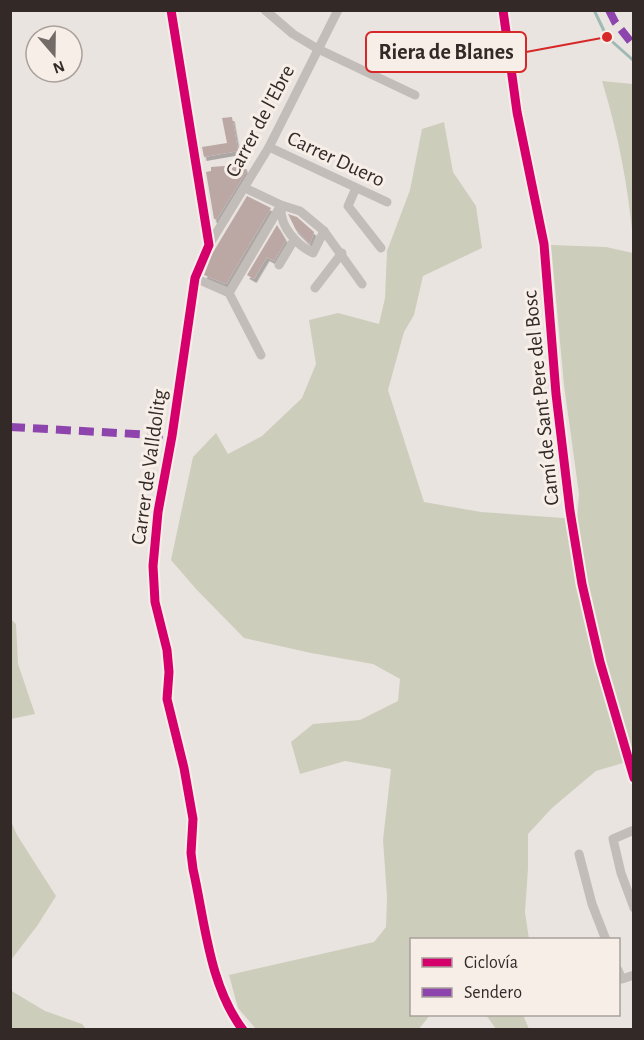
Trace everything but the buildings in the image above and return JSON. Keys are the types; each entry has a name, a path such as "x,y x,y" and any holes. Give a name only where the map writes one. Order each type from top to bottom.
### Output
{"street":[{"path":"171,10 209,245"},
{"path":"265,10 293,34 318,49 414,94"},
{"name":"Carrer de l'Ebre","path":"209,245 269,147 338,10"},
{"name":"Camí de Sant Pere del Bosc","path":"503,10 517,112 544,244 556,394 570,511 582,584 600,662 633,778"},
{"name":"Carrer Duero","path":"269,147 387,202"},
{"path":"245,188 300,211 324,231 342,253 362,284"},
{"path":"357,188 348,206 381,248"},
{"path":"281,205 280,216 294,240 301,247 313,253 324,231"},
{"path":"229,293 281,205"},
{"path":"279,265 294,240"},
{"name":"Carrer de Valldolitg","path":"209,245 195,278 172,436 158,512 153,566 155,602 167,650 169,672 167,699 184,768 193,819 193,869 215,971 224,997 243,1029"},
{"path":"315,288 342,253"},
{"path":"195,278 229,293 261,355"},
{"path":"633,830 614,839 621,873 633,908"},
{"path":"579,854 592,904 606,938"}],"green space":[{"path":"602,81 633,84 633,240 622,159"},
{"path":"444,122 453,172 476,206 482,248 423,276 414,315 404,332 388,390 424,502 481,512 577,519 579,494 564,385 551,245 606,247 633,253 633,760 596,771 552,808 528,834 525,912 529,938 410,938 410,1016 429,1016 419,1029 256,1029 238,1008 229,975 374,942 386,927 387,897 383,840 391,769 345,761 300,774 291,742 313,724 360,720 398,701 400,679 373,664 244,638 171,560 193,457 216,433 228,454 262,436 302,398 316,364 309,320 338,313 379,324 385,298 387,251 410,190 422,129"},
{"path":"11,619 16,624 18,664 35,714 11,719"},
{"path":"10,819 17,835 56,896 11,960"},
{"path":"10,990 45,1011 82,1024 86,1029 11,1029"},
{"path":"487,1016 523,1016 529,1029 496,1029"}],"waterway":[{"path":"594,10 607,37 634,61"}],"marked path":[{"path":"609,10 615,22 634,46"},
{"path":"10,427 172,436"}],"cycle path":[{"path":"171,10 209,245 195,278 172,436 158,512 153,566 155,602 167,650 169,672 167,699 184,768 193,819 191,853 205,931 215,973 232,1012 243,1030"},
{"path":"503,10 517,112 544,244 556,394 570,511 582,584 600,662 634,778"}],"place":[{"name":"Riera de Blanes","path":"607,37"}]}
